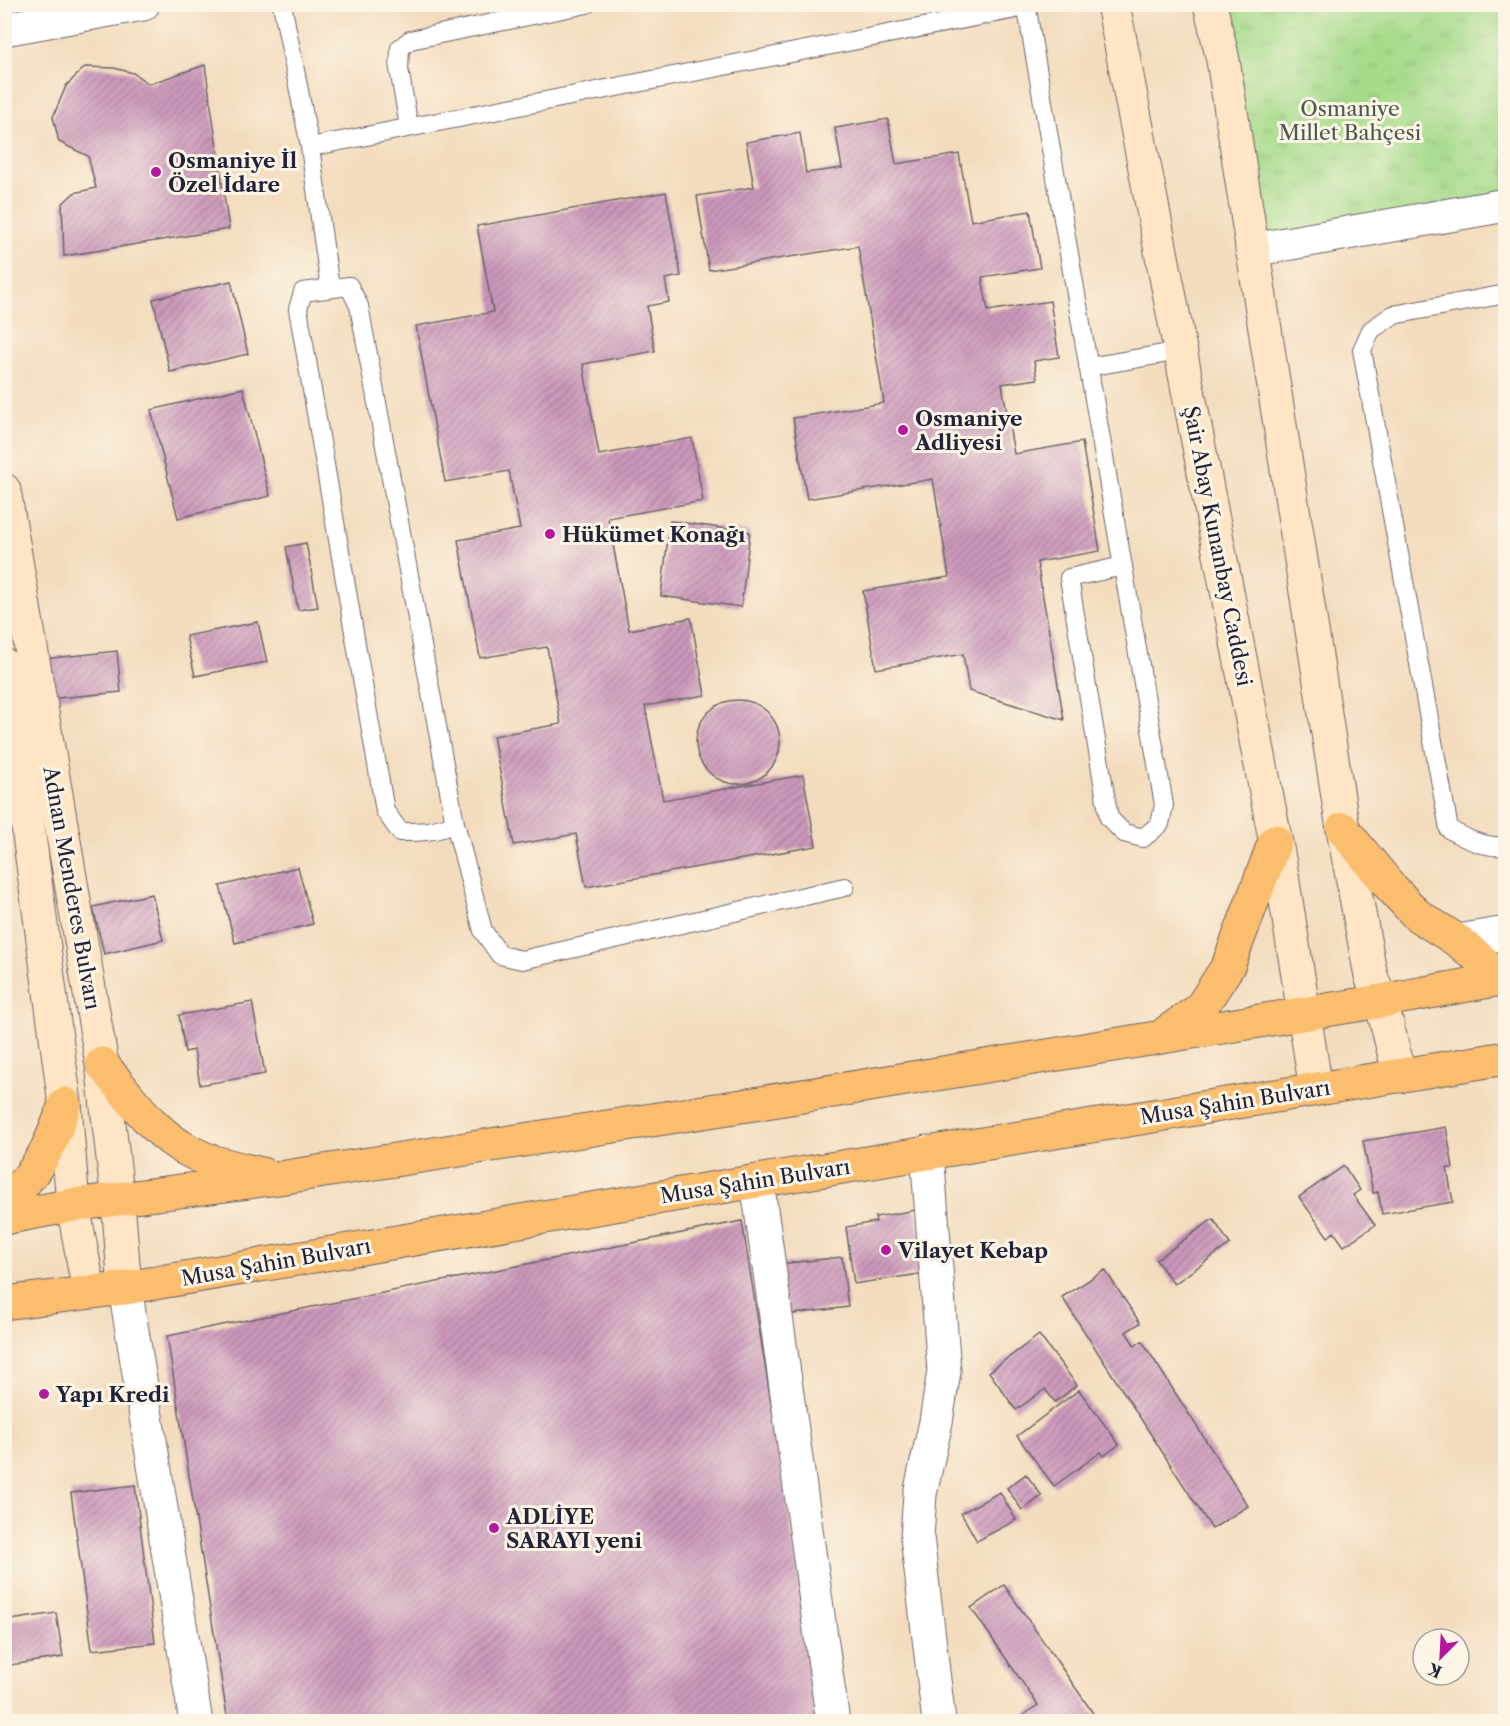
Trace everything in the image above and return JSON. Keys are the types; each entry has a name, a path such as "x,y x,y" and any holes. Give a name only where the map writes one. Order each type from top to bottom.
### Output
{"main road":[{"path":"1343,829 1417,915 1458,941 1504,978"},
{"path":"1162,1036 1200,1009 1228,966 1275,841"},
{"path":"4,1218 73,1205 118,1201 279,1178 748,1105 1504,978"},
{"name":"Musa Şahin Bulvarı","path":"4,1303 125,1288 927,1152 1506,1058"},
{"path":"102,1064 162,1134 190,1152 222,1165 279,1178"},
{"path":"4,1202 22,1187 39,1162 53,1139 64,1104"}],"street":[{"path":"4,29 143,4"},
{"name":"Şair Abay Kunanbay Caddesi","path":"1113,4 1275,841 1316,1089"},
{"path":"1210,4 1223,60 1343,829 1371,976 1380,1000 1400,1076"},
{"path":"1252,250 1506,205"},
{"name":"Adnan Menderes Bulvarı","path":"4,490 102,1064 118,1201 125,1288"},
{"name":"Adnan Menderes Bulvarı","path":"4,665 11,701 64,1104 73,1205 88,1292"},
{"path":"1458,941 1506,933"},
{"path":"927,1152 944,1371 936,1422 920,1494 917,1537 939,1722"},
{"path":"757,1181 833,1722"},
{"path":"125,1288 196,1722"}],"lane":[{"path":"282,4 310,147 330,288"},
{"path":"409,128 399,69 400,48 410,40 587,4"},
{"path":"310,147 976,10 1026,6 1088,367 1123,566 1164,805 1160,824 1143,838 1124,833 1109,818 1069,578 1123,566"},
{"path":"455,823 441,829 423,832 400,832 385,811 298,309 303,292 349,286 359,306 455,823 483,931 500,955 522,960 845,887"},
{"path":"1506,294 1393,315 1371,330 1362,350 1449,829 1466,839 1498,847 1506,846"},
{"path":"1088,367 1180,351"}],"green space":[{"name":"Osmaniye Millet Bahçesi","path":"1209,5 1505,5 1505,217 1252,250"}],"building":[{"name":"Osmaniye İl Özel İdare","path":"205,65 229,229 64,256 62,204 74,193 96,188 88,156 59,142 53,117 66,86 85,67 114,68 133,73 149,84"},
{"name":"Osmaniye Adliyesi","path":"888,119 896,164 959,154 971,221 1030,211 1040,268 982,277 988,311 1050,301 1059,357 1034,361 1037,379 1002,384 1014,454 1082,442 1100,551 1037,562 1064,720 969,691 963,654 876,669 863,591 949,577 933,479 807,499 793,418 884,403 858,246 709,270 697,196 754,187 746,142 800,133 806,173 842,168 835,128"},
{"name":"Hükümet Konağı","path":"666,192 681,276 665,279 669,302 647,306 655,351 583,364 599,455 692,438 703,501 608,518 629,630 691,618 705,695 645,706 663,800 803,775 816,846 586,887 576,834 514,845 493,736 561,724 547,647 480,658 458,540 520,529 509,471 445,482 416,326 493,312 477,226"},
{"path":"231,281 248,354 170,372 153,299"},
{"path":"243,388 270,496 178,518 151,410"},
{"name":"Hükümet Konağı","path":"670,521 750,532 741,607 661,596"},
{"path":"306,543 318,607 298,610 286,547"},
{"path":"258,622 267,662 195,676 186,636"},
{"path":"117,651 121,692 47,699 43,659"},
{"path":"738,700 761,707 773,719 780,742 773,765 761,777 738,784 715,777 703,765 696,742 703,719 715,707"},
{"path":"298,867 313,924 235,943 220,886"},
{"path":"152,894 163,940 104,954 93,907"},
{"path":"252,1002 265,1074 200,1085 194,1050 185,1052 179,1015"},
{"path":"1446,1127 1453,1168 1447,1168 1453,1202 1382,1214 1378,1192 1373,1193 1363,1141"},
{"path":"1344,1166 1360,1190 1353,1195 1375,1225 1344,1246 1334,1232 1328,1237 1299,1197"},
{"name":"Vilayet Kebap","path":"916,1210 926,1273 854,1284 846,1227 876,1222 875,1217"},
{"path":"1213,1219 1230,1244 1174,1284 1156,1260"},
{"name":"ADLİYE SARAYI yeni","path":"742,1221 822,1722 228,1722 167,1336"},
{"path":"842,1257 848,1307 786,1315 780,1264"},
{"path":"1105,1270 1140,1323 1126,1332 1135,1346 1142,1341 1248,1506 1212,1529 1062,1297"},
{"path":"1039,1335 1077,1385 1055,1402 1045,1389 1016,1410 989,1372"},
{"path":"1079,1390 1119,1444 1104,1456 1101,1452 1054,1486 1017,1436"},
{"path":"1026,1474 1042,1496 1022,1510 1007,1488"},
{"path":"135,1485 155,1643 92,1650 71,1493"},
{"path":"1000,1492 1016,1520 977,1541 961,1513"},
{"path":"1004,1585 1099,1722 1023,1722 1020,1717 1038,1705 971,1608"},
{"path":"56,1613 63,1657 4,1666 4,1621"}],"place":[{"name":"Osmaniye İl Özel İdare","path":"156,172"},
{"name":"Osmaniye Adliyesi","path":"903,430"},
{"name":"Hükümet Konağı","path":"550,534"},
{"name":"Vilayet Kebap","path":"886,1250"},
{"name":"Yapı Kredi","path":"44,1394"},
{"name":"ADLİYE SARAYI yeni","path":"494,1528"}]}
